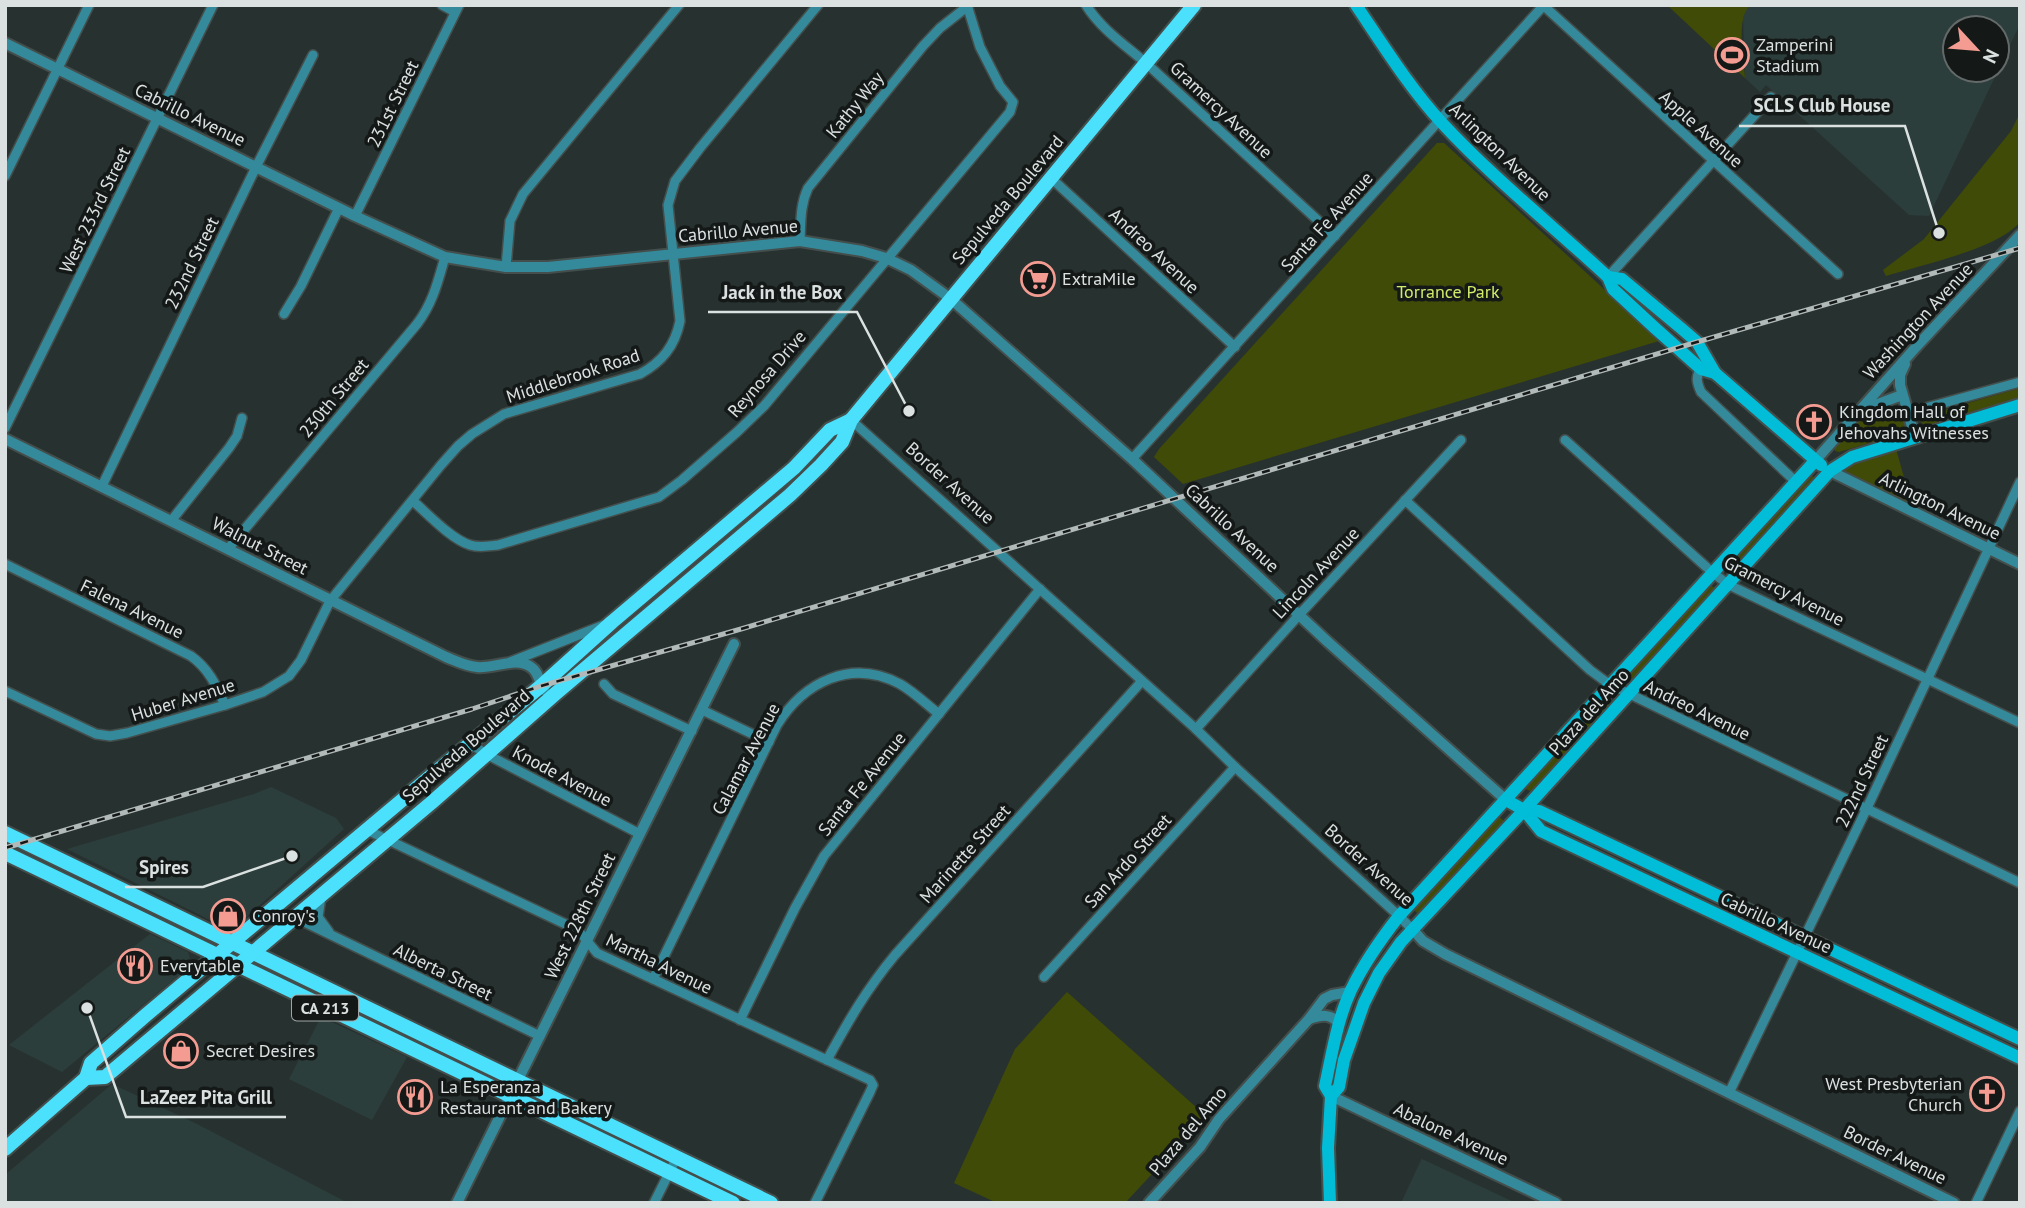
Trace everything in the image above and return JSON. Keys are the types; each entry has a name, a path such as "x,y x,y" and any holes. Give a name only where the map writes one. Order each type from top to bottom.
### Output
{"main road":[{"name":"Sepulveda Boulevard","path":"5,1149 86,1078 91,1063 367,830 471,744 546,692 738,540 790,495 842,442 851,420 1194,5"},
{"name":"Arlington Avenue","path":"1356,5 1440,121 1608,277 1613,289 1702,369 1715,373"},
{"name":"Arlington Avenue","path":"1608,277 1622,279 1697,342 1715,373 1815,461 1830,471"},
{"name":"Plaza del Amo","path":"1815,461 1609,684 1383,936 1350,992 1339,1024 1325,1086 1331,1096 1339,1087 1352,1033 1388,959 1830,471 1852,457 2020,405"},
{"name":"Sepulveda Boulevard","path":"86,1078 104,1077 486,754 612,622 794,468 830,430 851,420"},
{"path":"727,526 738,540"},
{"name":"Cabrillo Avenue","path":"1506,800 1524,810 1541,831 2020,1058"},
{"name":"Cabrillo Avenue","path":"1524,810 1539,811 2020,1039"},
{"name":"CA 213","path":"5,833 772,1203"},
{"name":"CA 213","path":"5,853 733,1203"},
{"path":"414,1050 417,1045 422,1044 448,1057 460,1059 468,1056"},
{"path":"1329,1203 1331,1096"}],"street":[{"path":"5,176 89,5"},
{"name":"West 233rd Street","path":"5,428 213,5"},
{"path":"442,5 457,9"},
{"path":"506,267 510,221 523,194 679,5"},
{"name":"Middlebrook Road","path":"330,601 458,446 489,422 504,414 640,374 664,358 677,334 680,321 668,205 675,181 818,5"},
{"name":"Kathy Way","path":"800,241 801,207 808,188 923,46 940,27 968,5"},
{"name":"Reynosa Drive","path":"413,500 458,539 482,547 498,545 659,496 682,480 737,432 764,405 1010,112 1013,102 1000,86 980,47 968,5"},
{"name":"Gramercy Avenue","path":"1086,5 1099,22 1335,236"},
{"name":"Santa Fe Avenue","path":"1132,459 1544,6"},
{"name":"Apple Avenue","path":"1544,6 1838,274"},
{"name":"231st Street","path":"355,216 457,9"},
{"name":"Cabrillo Avenue","path":"5,43 355,216 445,257 506,267 548,267 800,241 862,251 886,258 911,270 951,299 1132,459 1298,615 1506,800"},
{"name":"232nd Street","path":"102,486 313,55"},
{"path":"1608,277 1771,97"},
{"name":"Andreo Avenue","path":"1051,178 1235,346"},
{"path":"284,314 301,286 339,208"},
{"name":"Washington Avenue","path":"1815,461 2020,235"},
{"name":"230th Street","path":"228,549 418,324 434,296 445,257"},
{"path":"1915,437 1902,395 1900,376 1916,347"},
{"path":"1702,369 1697,375 1701,391 1796,482"},
{"path":"1907,412 2020,382"},
{"path":"1859,411 1902,395"},
{"path":"171,521 237,436 243,418"},
{"name":"Border Avenue","path":"851,420 1196,729 1423,941 1954,1203"},
{"name":"Walnut Street","path":"5,439 463,664 490,667 514,662 529,665 535,670 546,692"},
{"name":"Lincoln Avenue","path":"1196,729 1461,440"},
{"name":"Gramercy Avenue","path":"1565,440 1729,585 2020,723"},
{"name":"Arlington Avenue","path":"1830,471 2020,564"},
{"name":"222nd Street","path":"1729,1093 2020,482"},
{"name":"Andreo Avenue","path":"1405,500 1590,670 1609,684 2020,883"},
{"name":"Falena Avenue","path":"5,565 202,663 225,705"},
{"name":"Santa Fe Avenue","path":"740,1020 800,898 824,856 1040,589"},
{"name":"Huber Avenue","path":"5,691 96,734 110,736 225,705 263,692 289,676 301,660 330,601"},
{"name":"Walnut Street","path":"504,664 612,622"},
{"name":"West 228th Street","path":"457,1203 734,644"},
{"name":"Calamar Avenue","path":"653,979 769,742 785,713 796,700 824,680 853,673 885,678 900,684 939,714"},
{"name":"Marinette Street","path":"827,1060 853,1011 880,974 1142,681"},
{"path":"604,684 612,694 692,731"},
{"path":"702,710 769,742"},
{"name":"Knode Avenue","path":"471,744 640,834"},
{"name":"San Ardo Street","path":"1044,977 1235,767"},
{"name":"Martha Avenue","path":"367,830 578,930 597,953 870,1080 873,1085 870,1092 815,1203"},
{"path":"322,894 318,917 333,936"},
{"name":"Alberta Street","path":"294,917 540,1036"},
{"name":"Plaza del Amo","path":"1149,1203 1200,1147 1219,1119 1324,999 1350,992"},
{"path":"1309,1019 1321,1015 1335,1019 1339,1024"},
{"name":"Abalone Avenue","path":"1331,1096 1556,1203"},
{"path":"1976,1203 2020,1111"},
{"path":"654,1203 677,1157"}],"shaded area":[{"path":"1751,5 2020,5 2020,24 2011,43 2011,14 1941,14 1941,84 1992,84 1929,216 1909,215 1766,85 1760,92 1745,78 1743,18 1746,8"},
{"path":"271,787 336,818 344,829 237,926 228,929 67,849 254,794"},
{"path":"150,934 188,952 191,962 189,967 62,1072 9,1045"},
{"path":"321,1017 407,1057 372,1120 289,1079"},
{"path":"112,1084 197,1124 348,1203 5,1203 5,1175"},
{"path":"1422,1159 1516,1203 1401,1203"}],"green space":[{"name":"Zamperini Stadium","path":"1667,5 1751,5 1746,11 1742,28 1745,78"},
{"path":"2020,113 2020,222 2009,232 1977,248 1886,276 1883,270 1924,239 2011,131"},
{"name":"Torrance Park","path":"1437,143 1444,143 1659,341 1183,484 1154,457 1159,449"},
{"path":"2020,388 2020,398 1930,425 1925,426 1920,421 1922,416"},
{"path":"1901,405 1907,432 1835,451 1835,447 1862,418"},
{"path":"1895,445 1913,510 1833,471"},
{"path":"1809,475 1814,477 1814,480 1733,569 1729,569 1728,564"},
{"path":"1710,585 1715,588 1714,591 1631,681 1627,681 1625,677"},
{"path":"1608,697 1612,698 1612,702 1534,788 1530,791 1526,789 1527,786"},
{"path":"1499,817 1503,820 1502,823 1422,911 1417,913 1416,907"},
{"path":"1067,992 1206,1116 1125,1203 997,1203 954,1183 1015,1049"}],"railway":[{"path":"5,848 541,686 741,629 1697,342 2020,248"}],"place":[{"name":"Zamperini Stadium","path":"1732,55"},
{"name":"SCLS Club House","path":"1939,233"},
{"name":"ExtraMile","path":"1038,279"},
{"name":"Jack in the Box","path":"909,411"},
{"name":"Kingdom Hall of Jehovahs Witnesses","path":"1814,422"},
{"name":"Spires","path":"292,856"},
{"name":"Conroy's","path":"228,916"},
{"name":"Everytable","path":"135,966"},
{"name":"LaZeez Pita Grill","path":"87,1008"},
{"name":"Secret Desires","path":"181,1051"},
{"name":"West Presbyterian Church","path":"1987,1094"},
{"name":"La Esperanza Restaurant and Bakery","path":"415,1097"}]}
